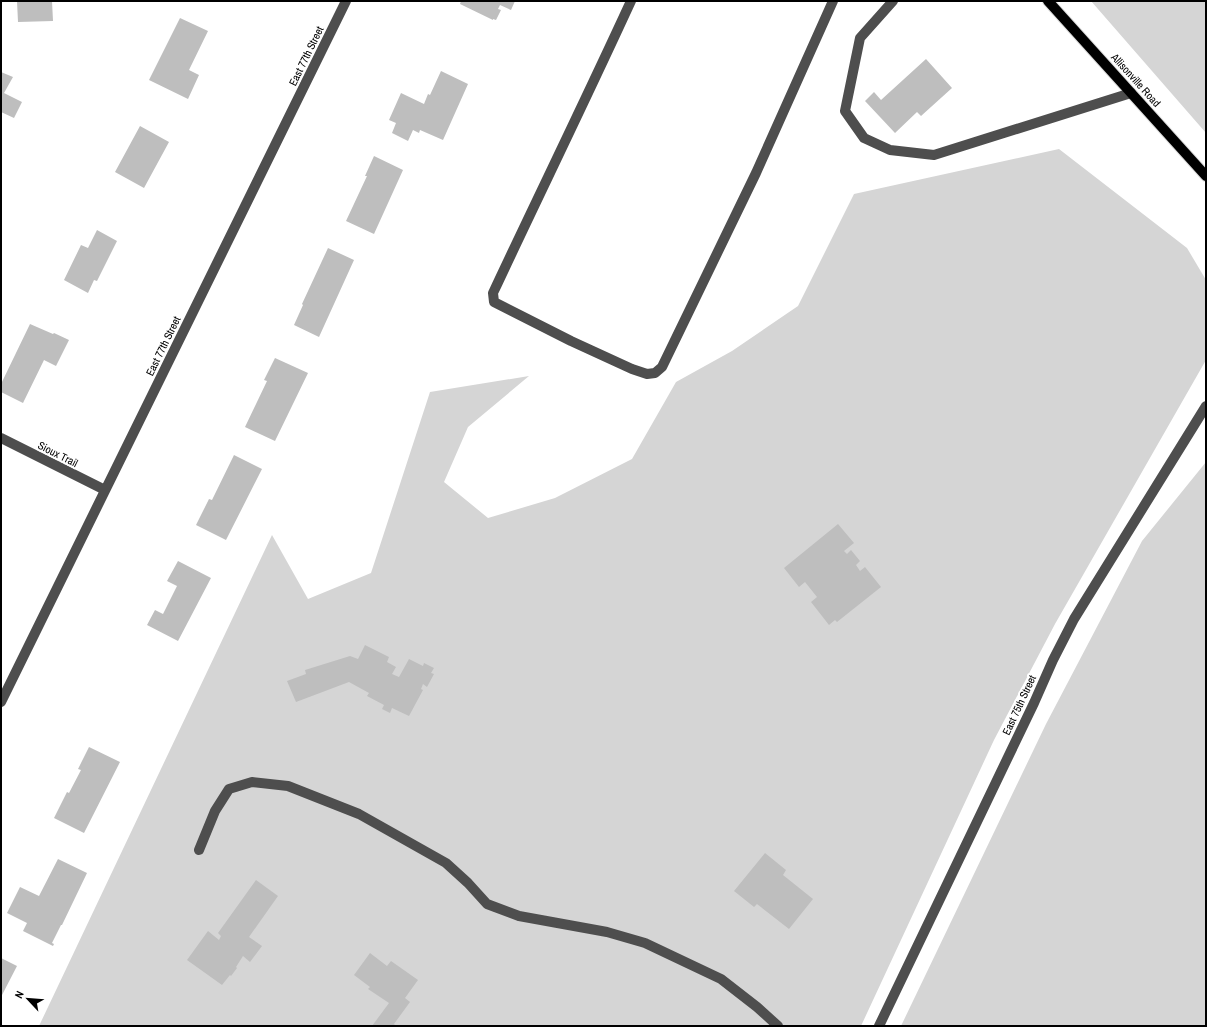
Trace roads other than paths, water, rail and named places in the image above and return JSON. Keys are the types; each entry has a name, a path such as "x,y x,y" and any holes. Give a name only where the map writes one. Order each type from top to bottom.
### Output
{"main road":[{"name":"Allisonville Road","path":"1048,1 1206,176"}],"street":[{"name":"East 77th Street","path":"1,702 346,1"},
{"path":"631,1 493,292 494,302 577,344 632,369 648,374 655,373 662,367 756,174 833,1"},
{"path":"893,1 860,38 845,112 864,138 890,150 934,155 1131,93"},
{"name":"East 75th Street","path":"879,1026 1034,703 1053,660 1074,619 1206,406"},
{"name":"Sioux Trail","path":"1,438 105,490"},
{"path":"199,850 215,811 229,789 252,782 288,786 359,814 446,863 468,883 487,904 518,916 607,932 645,943 721,979 757,1007 778,1026"}]}
